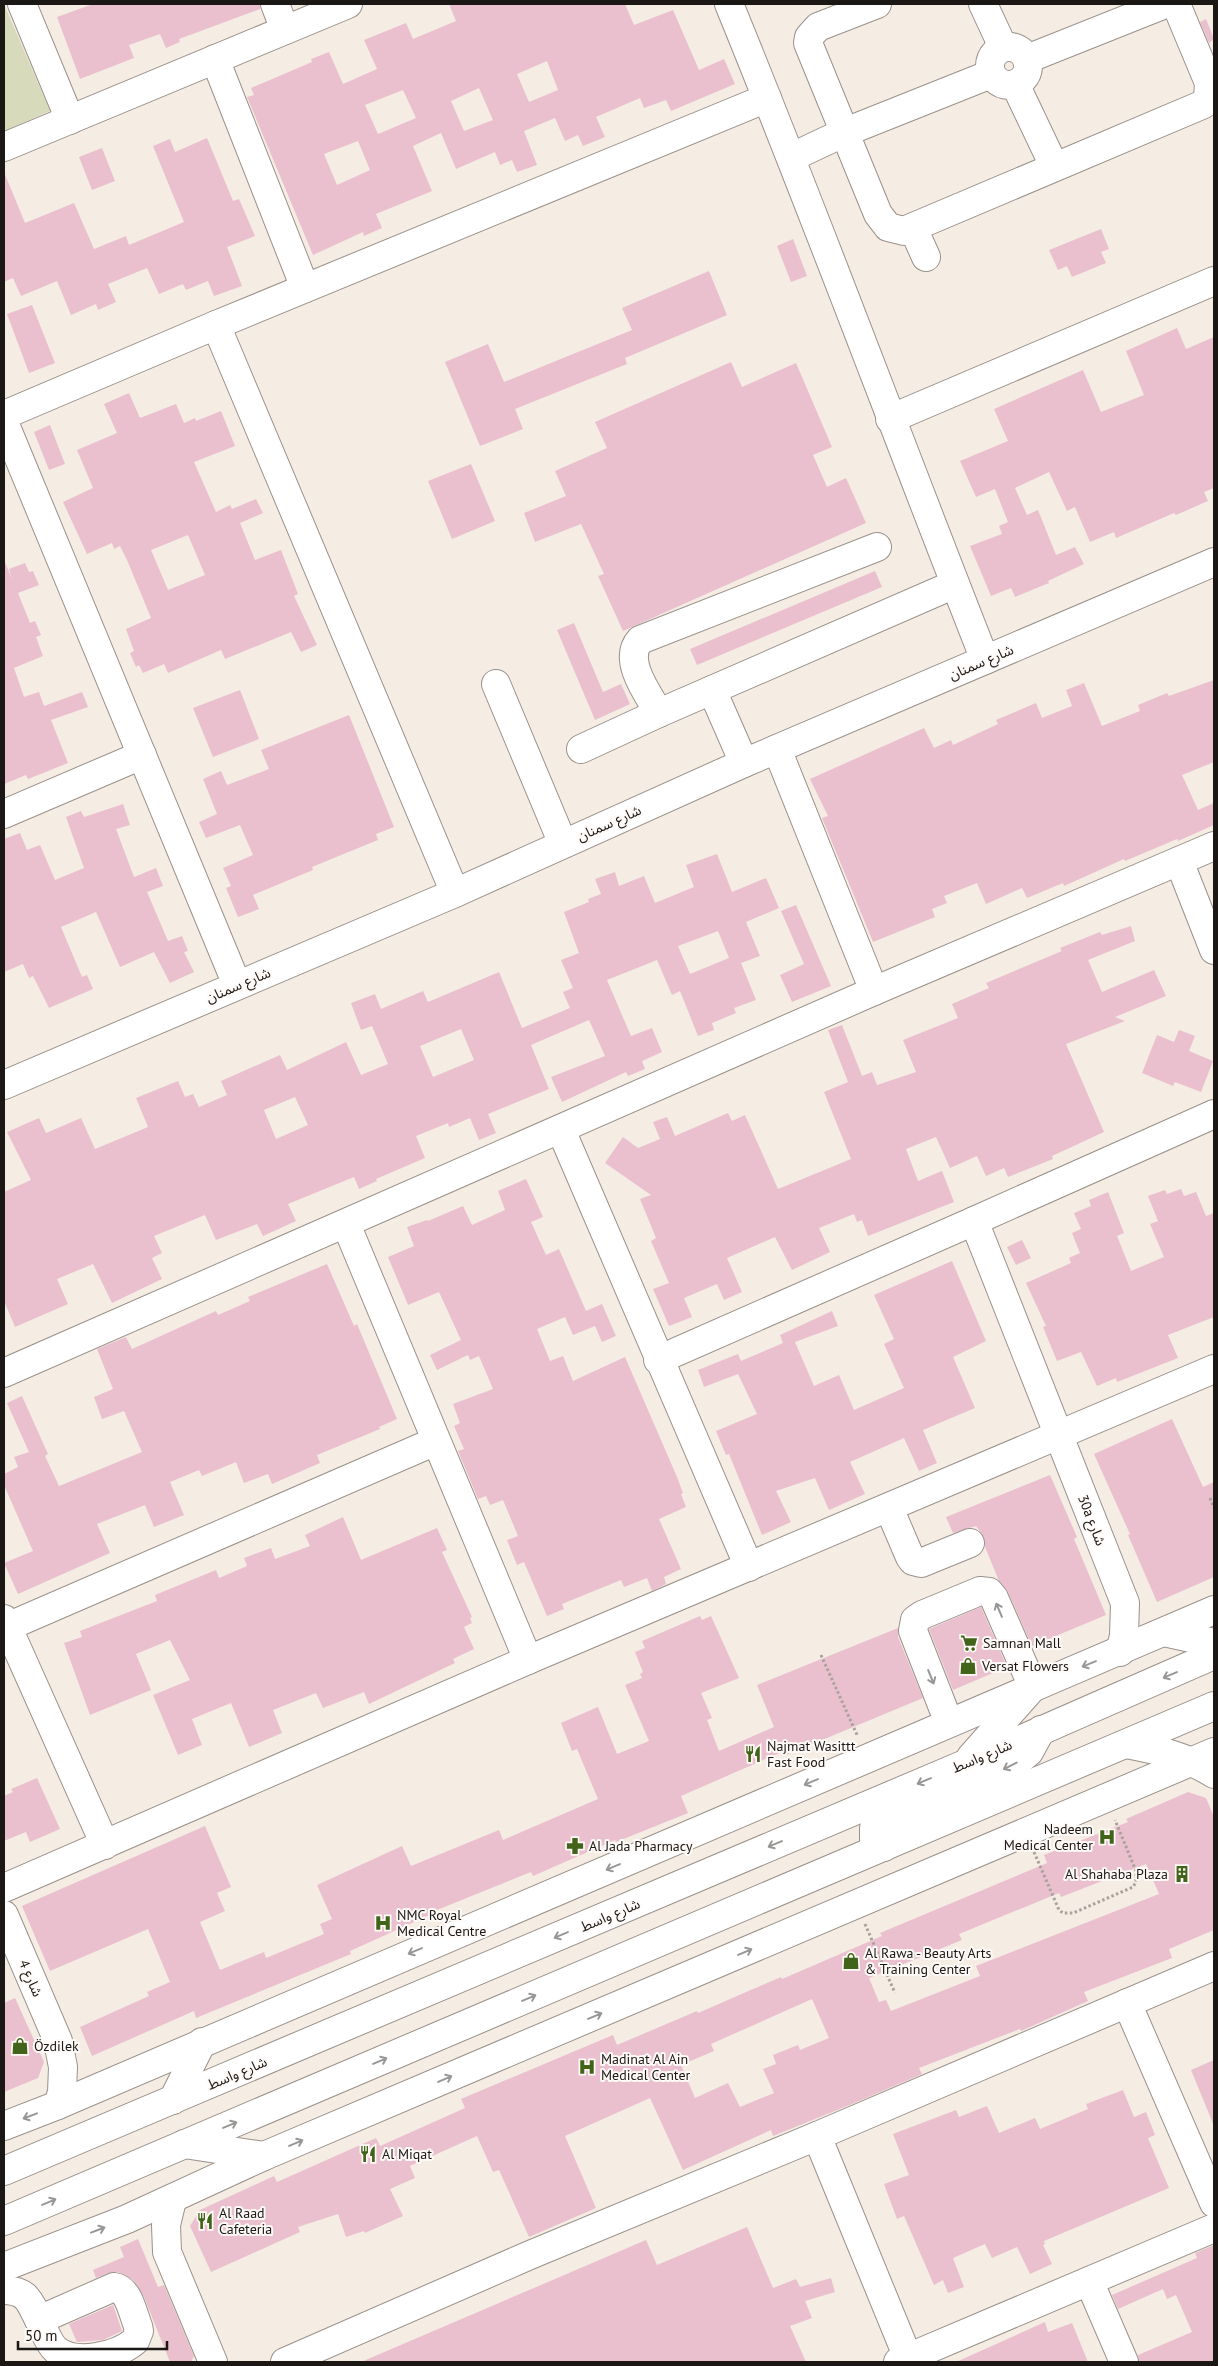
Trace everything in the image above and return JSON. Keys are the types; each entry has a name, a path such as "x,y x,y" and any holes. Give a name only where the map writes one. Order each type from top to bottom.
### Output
{"street":[{"path":"22,4 70,120"},
{"path":"275,4 285,30"},
{"path":"4,147 348,4"},
{"path":"729,4 792,157 890,419 986,660"},
{"path":"877,4 818,27 809,37 809,50 882,222 896,230 913,228 1054,166 1204,104 1208,98 1208,83 1176,4"},
{"path":"984,4 1015,53"},
{"path":"1054,166 1003,79 990,61 997,50 1015,53 1165,4"},
{"path":"214,59 305,288"},
{"path":"792,157 843,133 1003,79"},
{"path":"4,415 305,288 767,98"},
{"path":"913,228 926,257"},
{"path":"890,419 1214,281"},
{"path":"216,325 455,893"},
{"path":"4,422 237,985"},
{"path":"659,713 646,690 633,657 634,650 640,640 877,547"},
{"name":"شارع سمنان","path":"4,1085 455,893 776,749 1214,562"},
{"path":"581,749 955,584"},
{"path":"496,684 563,844"},
{"path":"712,690 744,763"},
{"path":"776,749 874,991"},
{"path":"4,814 142,754"},
{"path":"4,1373 874,991 1214,846"},
{"path":"1179,861 1214,950"},
{"path":"658,1360 1214,1114"},
{"path":"561,1130 658,1360 749,1567"},
{"name":"30a شارع","path":"974,1221 1125,1604 1120,1652"},
{"path":"346,1224 528,1660"},
{"path":"4,1888 528,1660 1214,1369"},
{"path":"104,1845 6,1623 436,1441"},
{"path":"889,1508 910,1557 917,1563 970,1543"},
{"path":"949,1723 913,1630 915,1620 922,1615 980,1591 989,1592 994,1598 1032,1687"},
{"name":"30a شارع","path":"1125,1604 1150,1624 1164,1632"},
{"path":"4,2126 58,2105 107,2082 1032,1687 1120,1652 1214,1610"},
{"path":"1164,1632 1214,1643"},
{"name":"شارع واسط","path":"4,2171 965,1764 1214,1655"},
{"path":"965,1764 1032,1687"},
{"path":"7,2221 1214,1706"},
{"path":"884,1847 874,1839 874,1828 877,1823 1011,1766 1029,1752 1041,1730"},
{"path":"1126,1744 1167,1752 1207,1763"},
{"path":"4,2267 172,2200 264,2156 1106,1799 1207,1763"},
{"name":"شارع 4","path":"4,1915 58,2041 63,2067 62,2092 58,2105"},
{"path":"285,2362 530,2255 817,2136 1214,1966"},
{"path":"1127,2003 1214,2203"},
{"name":"شارع 4","path":"58,2041 78,2066 107,2082"},
{"path":"173,2100 202,2042"},
{"path":"817,2136 903,2360 1214,2228"},
{"path":"184,2144 264,2156"},
{"path":"172,2200 166,2225 167,2252 213,2362"},
{"path":"127,2219 149,2233 167,2252"},
{"path":"1089,2281 1124,2362"},
{"path":"4,2290 13,2290 25,2295 39,2320"}],"path":[{"path":"1210,1498 1214,1508"},
{"path":"821,1655 867,1758"},
{"path":"1026,1833 1056,1906 1063,1913 1073,1913 1133,1887 1136,1882 1136,1871 1106,1799"},
{"path":"856,1905 895,1993"}],"green space":[{"path":"4,4 50,111 4,131"}],"building":[{"path":"93,4 260,4 260,9 179,39 180,42 166,48 160,34 129,45 134,58 80,79 57,17"},
{"path":"449,4 625,4 634,25 673,10 699,70 724,59 735,84 671,111 666,100 644,108 640,98 596,117 605,137 583,146 578,135 565,141 555,118 524,131 537,165 517,172 512,160 500,165 495,152 456,169 441,133 413,146 432,191 376,214 382,228 364,236 363,232 313,255 247,97 254,95 251,88 312,62 311,59 329,52 343,84 377,69 364,40 406,23 413,39 456,21","holes":["547,61 558,90 529,102 517,74","479,88 493,120 464,131 451,101","403,90 416,118 378,134 365,105","358,141 370,170 337,185 324,154"]},
{"path":"1206,19 1214,39 1209,43 1200,22"},
{"path":"207,138 233,201 239,199 255,236 227,247 242,286 214,296 208,281 186,290 183,284 159,294 147,268 108,284 116,302 98,310 96,304 71,315 57,281 21,296 13,278 4,282 4,172 25,223 74,203 94,249 126,236 129,245 184,222 153,146 170,139 175,152"},
{"path":"102,148 115,181 92,190 79,157"},
{"path":"1101,229 1109,249 1101,252 1106,263 1072,277 1067,266 1058,270 1049,250"},
{"path":"793,239 807,276 791,282 777,246"},
{"path":"709,271 727,315 625,358 627,364 515,409 523,429 480,446 445,362 488,344 504,382 632,330 622,308"},
{"path":"32,305 55,363 29,373 7,314"},
{"path":"1177,328 1186,349 1214,337 1214,488 1204,492 1208,501 1176,515 1174,513 1116,538 1114,532 1090,542 1075,507 1067,511 1049,472 1015,488 1027,515 1038,510 1056,555 1075,547 1084,564 1048,581 1049,583 1015,597 1011,588 991,596 970,546 1002,534 999,526 1008,522 995,489 976,497 960,461 1008,441 994,409 1083,370 1101,412 1144,395 1126,351"},
{"path":"731,362 742,387 796,363 832,447 813,455 827,487 846,478 866,523 623,631 598,576 604,574 581,524 535,542 524,513 566,496 555,471 607,448 595,422"},
{"path":"129,393 140,418 176,404 184,423 195,418 196,421 221,411 235,446 194,462 216,512 230,505 232,509 256,499 263,513 240,523 255,560 281,550 298,594 294,596 317,645 301,652 291,632 225,659 221,650 168,673 164,664 143,673 139,665 136,667 130,653 134,651 126,629 151,618 127,560 120,546 114,549 112,543 87,554 63,502 93,488 77,450 117,433 104,404","holes":["188,535 205,575 168,590 151,550"]},
{"path":"50,425 65,464 49,470 34,432"},
{"path":"471,464 495,521 452,539 428,481"},
{"path":"4,560 12,579 9,569 25,563 29,572 33,571 39,585 18,593 30,623 35,621 41,635 36,637 43,656 14,668 24,697 39,692 44,706 82,692 88,707 51,720 68,763 28,779 26,775 4,784"},
{"path":"875,571 882,587 697,665 690,649"},
{"path":"574,623 603,692 621,684 630,704 595,720 557,630"},
{"path":"1214,680 1214,762 1182,775 1198,810 1214,803 1214,825 1178,841 1177,839 1125,861 1124,859 1064,886 1063,883 1027,898 1022,888 986,904 977,883 944,896 947,903 932,909 935,917 873,942 822,818 828,816 810,779 924,728 934,748 951,740 953,745 998,724 996,720 1036,703 1042,718 1072,706 1066,690 1084,683 1102,726 1140,711 1138,705 1167,693 1169,696"},
{"path":"240,690 259,739 213,757 193,708"},
{"path":"349,715 394,827 376,834 378,840 312,867 313,870 253,895 259,909 238,917 226,888 231,886 223,868 253,855 240,825 206,838 199,822 217,814 203,779 221,771 227,785 269,769 261,750"},
{"path":"123,804 130,825 116,829 134,877 156,868 163,886 147,892 168,941 182,936 188,951 184,952 194,972 170,983 154,952 120,967 96,912 61,927 82,977 87,975 93,989 49,1008 33,976 29,978 23,964 4,972 4,839 20,833 27,850 40,845 55,880 84,868 66,817 81,811 84,817"},
{"path":"717,854 732,892 766,878 779,908 746,922 760,956 741,963 756,1000 734,1008 736,1013 712,1023 714,1030 698,1036 680,991 672,995 657,960 607,980 631,1036 652,1028 662,1052 642,1061 645,1069 628,1076 626,1072 562,1102 551,1077 605,1056 589,1020 531,1045 549,1089 488,1114 496,1133 479,1140 470,1118 449,1127 448,1123 416,1136 425,1158 376,1179 377,1181 359,1189 354,1177 288,1204 296,1221 263,1236 257,1224 216,1240 205,1215 154,1236 162,1253 152,1258 162,1279 112,1303 93,1264 57,1279 68,1304 15,1327 4,1301 4,1192 31,1180 7,1132 39,1118 46,1133 81,1118 95,1149 148,1127 136,1098 178,1081 185,1097 193,1094 199,1107 227,1095 221,1081 280,1055 287,1070 346,1042 361,1075 388,1064 372,1026 361,1030 351,1003 375,994 381,1009 423,991 428,1002 499,972 522,1028 570,1008 563,992 573,988 561,960 579,953 564,912 589,902 588,899 601,894 595,879 615,872 619,886 644,876 655,903 694,887 686,865","holes":["718,931 729,958 690,974 678,946","461,1029 474,1060 433,1077 420,1046","295,1097 308,1125 276,1139 264,1110"]},
{"path":"796,905 831,986 792,1002 780,975 804,964 781,911"},
{"path":"1131,926 1135,941 1088,960 1102,992 1154,970 1166,996 1115,1017 1125,1021 1066,1044 1104,1132 1052,1156 1053,1159 1008,1177 1004,1168 986,1176 977,1156 950,1168 936,1137 906,1149 918,1181 942,1171 954,1202 868,1236 862,1220 857,1222 854,1214 819,1228 830,1252 792,1270 775,1237 727,1258 742,1292 724,1300 717,1284 684,1298 692,1317 669,1326 653,1289 669,1283 651,1241 656,1238 640,1199 651,1195 605,1163 623,1137 638,1148 660,1139 653,1122 667,1117 675,1136 728,1113 732,1121 745,1115 778,1189 851,1159 824,1092 848,1082 828,1030 842,1025 862,1076 872,1072 877,1085 916,1072 903,1040 958,1018 952,1004 989,988 986,983 1062,951 1060,948 1100,932 1102,935"},
{"path":"1179,1030 1195,1036 1189,1051 1213,1061 1201,1092 1175,1082 1173,1086 1142,1073 1157,1035 1174,1042"},
{"path":"526,1179 543,1217 531,1222 546,1255 559,1249 586,1311 602,1304 616,1336 602,1342 595,1326 573,1335 565,1317 537,1329 550,1361 563,1356 573,1381 625,1357 677,1477 686,1507 659,1519 681,1569 664,1577 666,1584 652,1591 647,1578 624,1587 621,1580 562,1604 564,1609 547,1616 524,1562 517,1565 507,1540 518,1536 503,1500 490,1505 486,1496 478,1499 458,1451 464,1449 454,1426 460,1423 453,1404 493,1389 479,1356 470,1360 468,1355 437,1370 430,1355 461,1340 439,1292 408,1305 388,1257 414,1246 407,1227 428,1221 463,1206 472,1225 505,1210 498,1191"},
{"path":"1181,1189 1184,1196 1196,1192 1206,1216 1214,1213 1214,1317 1168,1335 1178,1358 1117,1382 1116,1378 1097,1386 1081,1352 1057,1361 1043,1327 1046,1326 1026,1283 1071,1263 1069,1258 1080,1253 1072,1233 1081,1229 1074,1213 1091,1206 1089,1200 1108,1192 1124,1233 1117,1236 1131,1271 1164,1257 1150,1224 1158,1221 1148,1196 1165,1190 1167,1194"},
{"path":"1022,1240 1031,1258 1016,1265 1007,1247"},
{"path":"952,1261 986,1341 953,1357 975,1408 923,1430 937,1463 919,1471 904,1438 850,1462 865,1494 829,1510 815,1478 776,1491 791,1522 762,1535 729,1454 726,1455 716,1431 757,1414 738,1374 704,1387 698,1370 738,1354 741,1361 783,1343 780,1335 832,1311 838,1326 795,1342 814,1386 839,1375 854,1410 904,1388 884,1344 894,1339 874,1295"},
{"path":"327,1264 354,1326 357,1324 397,1419 379,1427 380,1429 317,1455 320,1463 272,1484 268,1474 244,1483 236,1462 202,1476 199,1470 170,1482 184,1515 154,1527 145,1505 97,1524 110,1553 18,1594 4,1563 33,1551 4,1485 4,1474 18,1467 14,1457 29,1452 7,1403 22,1396 48,1454 45,1456 59,1486 142,1452 124,1411 102,1419 94,1397 113,1389 97,1349 126,1337 132,1349 216,1311 218,1315 250,1301 248,1297"},
{"path":"1172,1419 1203,1487 1214,1482 1214,1577 1157,1602 1128,1535 1130,1534 1094,1454"},
{"path":"1050,1475 1077,1537 1074,1539 1106,1615 1032,1646 1008,1592 999,1581 985,1547 984,1537 976,1526 953,1533 946,1517"},
{"path":"343,1517 361,1560 437,1528 447,1550 442,1552 472,1617 470,1618 472,1623 464,1627 474,1649 453,1659 455,1663 369,1704 364,1692 323,1708 316,1693 273,1710 282,1733 249,1747 231,1703 192,1719 202,1745 178,1755 153,1695 190,1680 170,1640 136,1654 151,1690 90,1715 64,1643 82,1637 80,1631 157,1601 155,1595 216,1570 219,1578 247,1566 244,1558 271,1548 275,1559 310,1546 305,1535"},
{"name":"Samnan Mall","path":"981,1607 1007,1667 953,1690 929,1629"},
{"path":"700,1616 702,1620 711,1616 739,1678 701,1693 712,1718 707,1720 719,1751 774,1727 757,1685 898,1628 898,1637 923,1698 786,1755 784,1751 681,1796 688,1813 616,1842 615,1840 533,1876 531,1872 432,1912 432,1914 350,1951 351,1954 196,2018 194,2011 92,2056 80,2027 149,1996 147,1992 170,1982 148,1929 50,1971 22,1906 205,1826 231,1887 217,1893 225,1911 200,1922 220,1970 264,1952 266,1958 324,1934 320,1924 332,1919 317,1885 402,1846 411,1866 499,1830 503,1840 598,1799 577,1749 572,1751 561,1723 598,1707 617,1754 649,1741 625,1685 642,1678 640,1674 643,1672 635,1652 645,1648 642,1641"},
{"path":"37,1778 60,1829 30,1842 26,1832 4,1841 4,1796 13,1792 11,1789"},
{"path":"1188,1792 1206,1798 1214,1817 1214,1930 1169,1949 1172,1958 1084,1992 1088,2001 1021,2031 1020,2029 919,2068 922,2074 852,2104 773,2136 771,2130 683,2170 650,2098 565,2136 596,2208 529,2237 499,2170 493,2172 477,2136 410,2166 415,2178 390,2189 403,2216 365,2233 364,2231 346,2237 338,2214 298,2227 300,2232 211,2272 190,2226 200,2210 274,2176 277,2182 376,2138 380,2146 465,2108 461,2099 613,2035 617,2045 781,1977 782,1979 882,1936 880,1933 1047,1863 1044,1855 1128,1822 1126,1819","holes":["1146,1864 1159,1894 976,1966 980,1976 891,2011 886,2000 879,2002 869,1978 962,1940 959,1934 1059,1893 1061,1897","812,1999 829,2038 800,2050 798,2045 773,2055 776,2064 763,2069 774,2093 740,2107 728,2083 695,2098 681,2065 714,2051 711,2044"]},
{"path":"15,1998 44,2062 38,2078 4,2092 4,2003"},
{"path":"1214,2060 1214,2126 1191,2070"},
{"path":"1123,2090 1134,2117 1146,2112 1155,2135 1148,2138 1169,2188 1044,2241 1045,2244 1043,2245 1052,2264 1030,2274 1017,2247 992,2258 985,2244 953,2258 964,2287 948,2293 943,2280 934,2285 904,2216 897,2219 884,2184 909,2175 893,2134 956,2110 959,2117 987,2106 999,2133 1035,2118 1040,2129 1088,2109 1086,2104"},
{"path":"747,2227 773,2288 796,2279 800,2287 831,2278 835,2292 805,2301 812,2318 790,2326 806,2362 361,2362 646,2240 657,2265"},
{"path":"138,2239 158,2287 164,2285 194,2356 191,2362 170,2362 144,2297 133,2280 118,2272 108,2273 96,2278 93,2270 124,2257 120,2247"},
{"path":"1214,2245 1214,2362 1139,2362 1138,2355 1192,2332 1176,2295 1167,2299 1163,2289 1118,2309 1112,2295 1197,2258 1195,2253"},
{"path":"113,2305 122,2331 103,2340 77,2342 69,2324"},
{"path":"1045,2322 1048,2332 1072,2323 1088,2362 956,2362"}],"place":[{"name":"Samnan Mall","path":"969,1643"},
{"name":"Versat Flowers","path":"968,1666"},
{"name":"Najmat Wasittt Fast Food","path":"753,1754"},
{"name":"Nadeem Medical Center","path":"1107,1837"},
{"name":"Al Jada Pharmacy","path":"575,1846"},
{"name":"Al Shahaba Plaza","path":"1182,1874"},
{"name":"NMC Royal Medical Centre","path":"383,1923"},
{"name":"Al Rawa - Beauty Arts & Training Center","path":"851,1961"},
{"name":"Özdilek","path":"20,2046"},
{"name":"Madinat Al Ain Medical Center","path":"587,2067"},
{"name":"Al Miqat","path":"368,2154"},
{"name":"Al Raad Cafeteria","path":"205,2221"}]}
